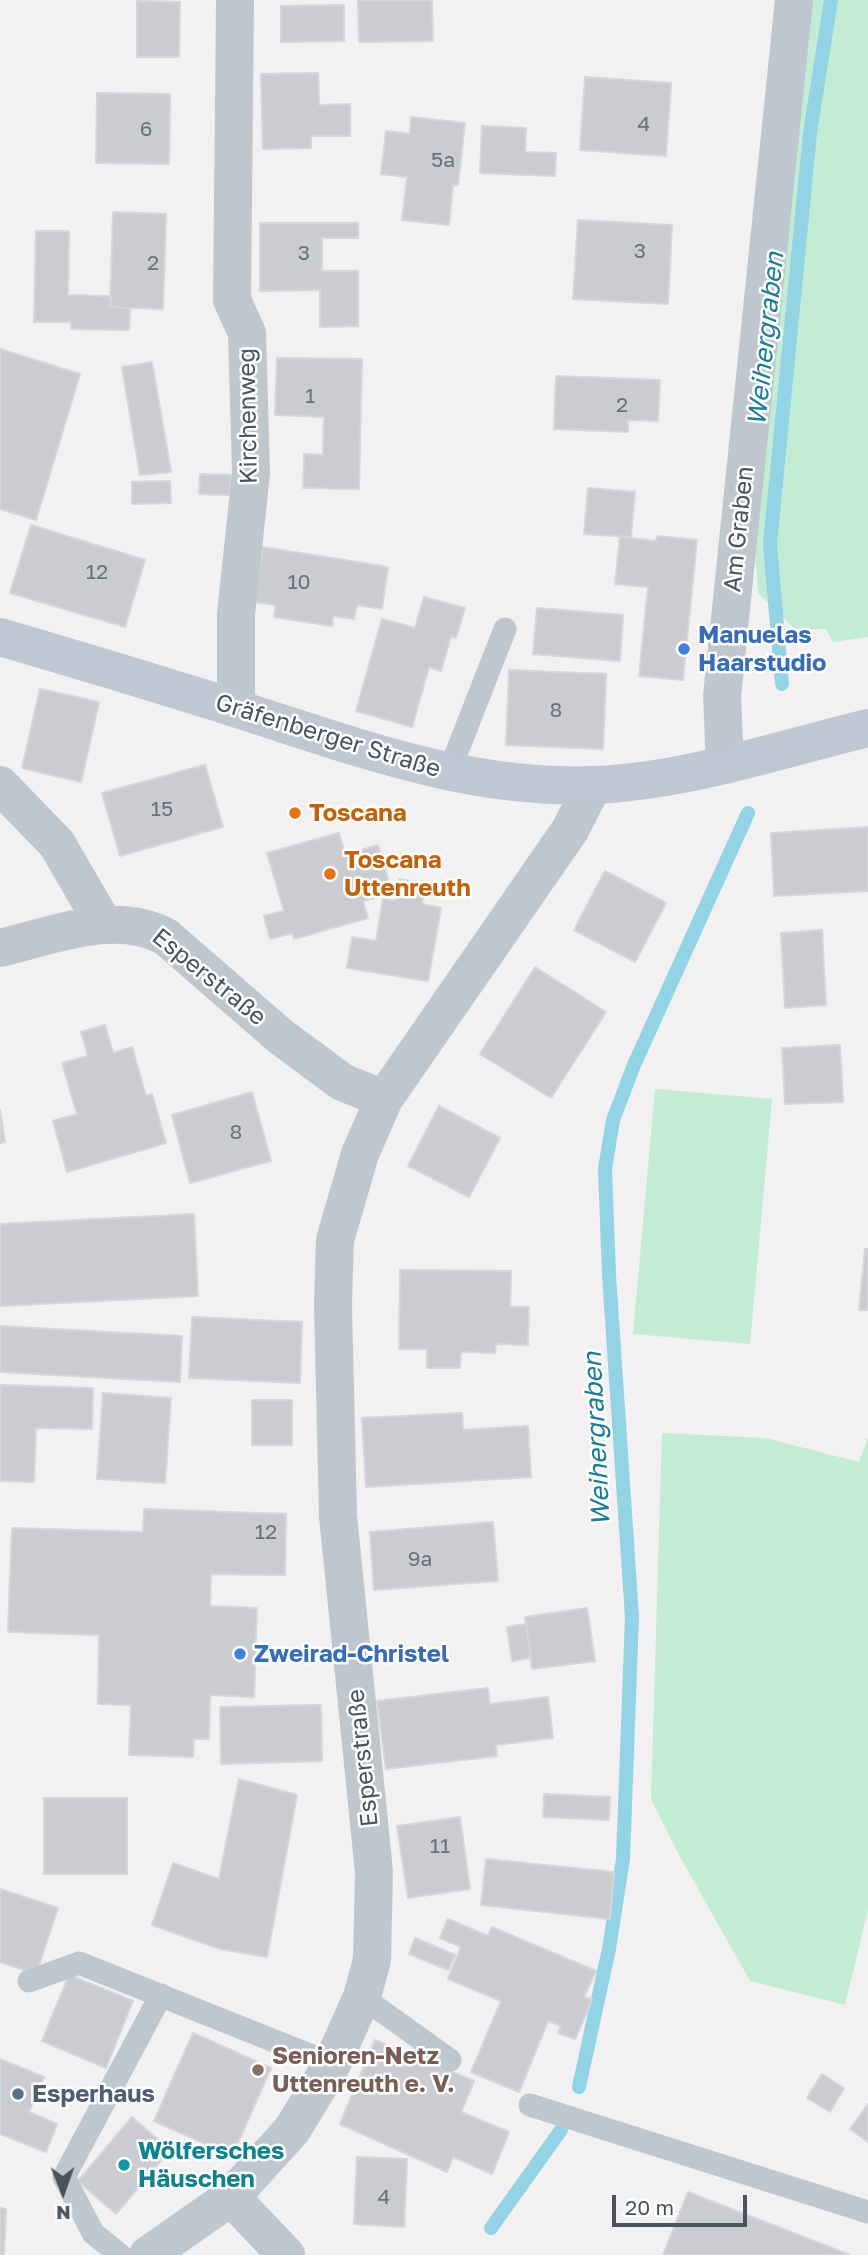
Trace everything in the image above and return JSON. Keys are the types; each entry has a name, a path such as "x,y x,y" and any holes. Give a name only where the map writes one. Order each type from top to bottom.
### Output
{"main road":[{"name":"Gräfenberger Straße","path":"0,637 236,708 369,753 449,772 514,782 593,785 659,778 724,765 868,728"}],"street":[{"name":"Kirchenweg","path":"235,0 232,300 247,333 251,473 236,614 236,708"},
{"name":"Am Graben","path":"724,765 722,696 794,0"},
{"path":"0,785 57,844 104,925"},
{"name":"Esperstraße","path":"148,2255 232,2197 292,2130 332,2064 362,1997 372,1959 374,1872 338,1516 333,1304 335,1240 360,1154 384,1099 570,830 593,785"},
{"name":"Esperstraße","path":"0,948 104,925 149,927 166,937 280,1036 342,1083 384,1099"},
{"path":"232,2197 286,2255"}],"lane":[{"path":"449,772 505,629"},
{"path":"29,1981 79,1963 332,2064"},
{"path":"120,2255 93,2233 64,2177 162,1995"},
{"path":"362,1997 450,2060"},
{"path":"530,2105 868,2212"}],"green space":[{"path":"809,0 868,0 868,637 833,642 826,629 795,629 758,593 755,547"},
{"path":"655,1089 772,1099 750,1344 633,1334"},
{"path":"662,1433 765,1438 859,1462 868,1437 868,1910 845,2005 750,1981 651,1799"}],"building":[{"path":"358,0 432,0 433,41 359,42"},
{"path":"137,1 180,2 179,57 137,57"},
{"path":"344,5 344,41 281,42 281,6"},
{"path":"318,73 319,105 350,104 350,136 311,136 311,148 263,149 261,74"},
{"path":"585,77 671,83 666,156 580,150"},
{"path":"97,93 170,94 169,164 96,163"},
{"path":"411,117 465,123 458,185 453,185 449,225 402,220 407,177 381,174 386,131 410,134"},
{"path":"482,126 526,128 525,152 556,153 555,176 480,173"},
{"path":"113,212 166,214 163,309 110,307"},
{"path":"578,220 672,225 668,304 573,299"},
{"path":"260,223 358,223 358,238 322,238 322,271 358,271 358,326 320,327 320,290 260,291"},
{"path":"36,231 69,231 68,295 111,296 110,307 130,308 129,330 71,329 71,322 34,322"},
{"path":"0,349 80,374 36,520 0,509"},
{"path":"277,358 362,359 359,489 303,488 304,454 323,455 324,417 275,415"},
{"path":"152,362 171,472 140,475 122,367"},
{"path":"556,376 660,380 658,421 628,420 628,432 554,429"},
{"path":"200,474 231,475 230,495 199,494"},
{"path":"170,481 171,503 132,504 132,482"},
{"path":"588,488 635,492 631,537 584,534"},
{"path":"31,525 145,560 125,627 10,593"},
{"path":"657,536 697,540 683,680 639,676 648,587 615,584 620,537 656,541"},
{"path":"263,547 388,567 382,609 357,605 354,619 333,616 332,626 274,617 276,605 254,602"},
{"path":"424,597 465,608 456,638 451,636 441,671 429,667 412,727 356,711 382,619 415,628"},
{"path":"537,608 623,615 620,661 533,654"},
{"path":"509,670 606,674 603,749 506,745"},
{"path":"40,689 99,702 81,782 22,768"},
{"path":"205,765 223,827 120,856 102,793"},
{"path":"868,827 868,891 774,896 771,833"},
{"name":"Toscana Uttenreuth","path":"339,833 345,855 378,845 392,893 363,901 368,918 294,939 292,933 270,939 264,916 284,911 267,853"},
{"path":"605,871 666,903 635,962 574,930"},
{"path":"399,879 425,883 422,904 441,908 428,981 347,968 352,937 376,941 383,899 395,901"},
{"path":"822,930 826,1005 785,1008 781,933"},
{"path":"535,967 606,1012 551,1098 480,1054"},
{"path":"105,1025 113,1053 132,1047 146,1096 152,1094 166,1143 67,1172 53,1121 77,1114 62,1063 88,1056 81,1032"},
{"path":"840,1045 843,1102 785,1104 782,1048"},
{"path":"252,1092 271,1161 190,1183 172,1115"},
{"path":"439,1106 500,1138 469,1197 408,1166"},
{"path":"0,1110 5,1142 0,1143"},
{"path":"194,1214 198,1296 0,1306 0,1224"},
{"path":"865,1249 868,1249 868,1310 859,1310"},
{"path":"400,1270 511,1271 510,1307 529,1307 528,1345 496,1344 495,1353 461,1352 460,1368 427,1368 427,1349 399,1349"},
{"path":"192,1317 302,1322 300,1383 189,1378"},
{"path":"0,1326 182,1336 180,1382 0,1372"},
{"path":"0,1385 93,1388 92,1429 36,1428 34,1482 0,1481"},
{"path":"103,1393 171,1398 165,1483 97,1479"},
{"path":"252,1400 292,1400 292,1445 252,1445"},
{"path":"462,1413 463,1430 528,1426 531,1477 366,1487 362,1418"},
{"path":"144,1509 286,1514 285,1575 211,1574 210,1606 257,1608 254,1697 210,1695 209,1739 194,1739 193,1757 129,1755 131,1705 98,1704 99,1635 8,1632 12,1528 143,1532"},
{"path":"493,1522 498,1581 374,1590 370,1532"},
{"path":"587,1608 595,1661 532,1669 525,1617"},
{"path":"526,1624 531,1658 512,1661 507,1627"},
{"path":"488,1688 490,1704 548,1697 553,1738 496,1745 497,1756 386,1769 377,1701"},
{"path":"321,1705 322,1761 221,1764 220,1707"},
{"path":"239,1779 297,1795 267,1957 220,1949 152,1925 173,1863 219,1879"},
{"path":"544,1794 610,1797 609,1820 543,1817"},
{"path":"44,1798 127,1798 127,1874 44,1874"},
{"path":"460,1817 470,1889 408,1898 397,1826"},
{"path":"486,1859 614,1872 610,1919 481,1905"},
{"path":"0,1889 58,1908 36,1974 0,1962"},
{"path":"448,1919 488,1936 492,1927 596,1971 584,1997 592,2000 575,2039 558,2033 561,2026 548,2021 519,2092 471,2072 501,2001 448,1979 461,1947 440,1938"},
{"path":"415,1938 455,1955 448,1970 409,1954"},
{"path":"69,1975 133,2001 106,2068 42,2041"},
{"path":"193,2033 271,2068 232,2156 154,2121"},
{"path":"375,2040 474,2081 461,2112 509,2132 492,2174 453,2157 447,2172 340,2124"},
{"name":"Esperhaus","path":"0,2059 44,2077 29,2112 57,2124 46,2152 0,2134"},
{"path":"822,2074 844,2088 830,2112 807,2098"},
{"path":"868,2104 868,2142 850,2129"},
{"name":"Wölfersches Häuschen","path":"132,2117 170,2150 116,2214 78,2181"},
{"path":"357,2157 407,2159 404,2227 354,2224"},
{"path":"688,2192 850,2255 663,2255"},
{"path":"0,2208 6,2209 4,2255 0,2255"}],"waterway":[{"name":"Weihergraben","path":"782,684 770,544 810,133 831,0"},
{"name":"Weihergraben","path":"579,2087 609,1949 623,1859 632,1617 609,1275 605,1169 613,1120 634,1065 748,813"},
{"path":"491,2228 561,2130"}],"place":[{"name":"Manuelas Haarstudio","path":"684,649"},
{"name":"Toscana","path":"295,813"},
{"name":"Toscana Uttenreuth","path":"330,874"},
{"name":"Zweirad-Christel","path":"240,1654"},
{"name":"Senioren-Netz Uttenreuth e. V.","path":"258,2070"},
{"name":"Esperhaus","path":"18,2094"},
{"name":"Wölfersches Häuschen","path":"124,2165"}]}
